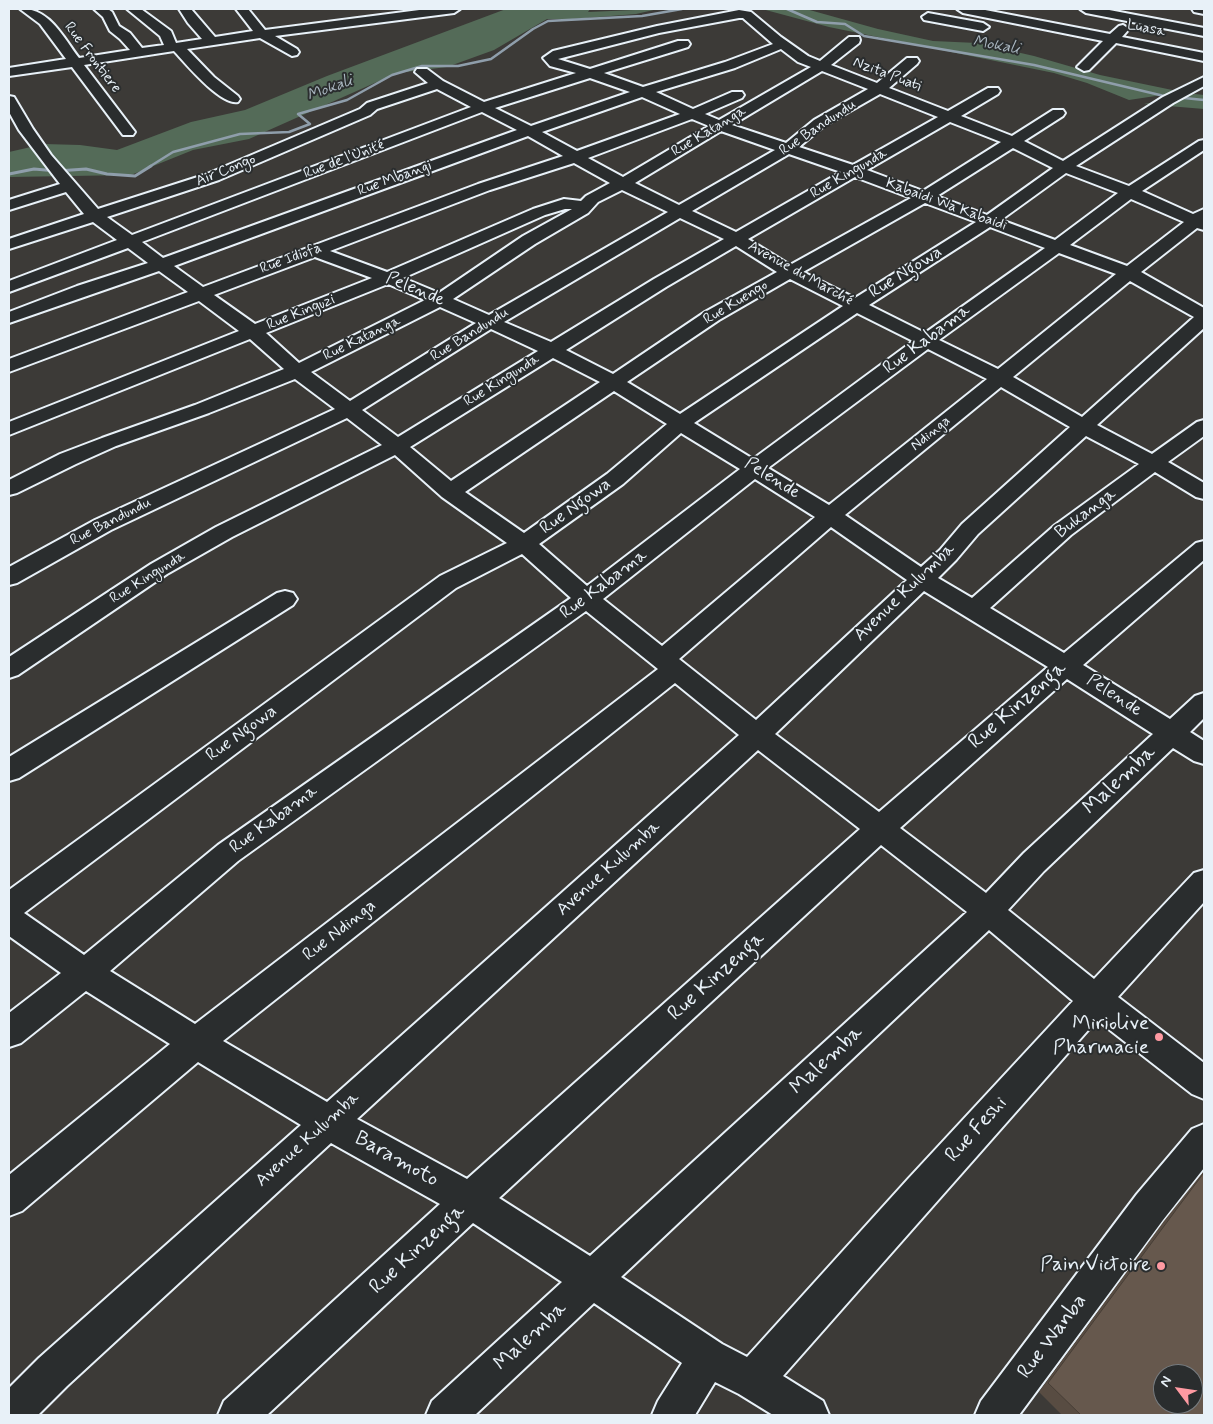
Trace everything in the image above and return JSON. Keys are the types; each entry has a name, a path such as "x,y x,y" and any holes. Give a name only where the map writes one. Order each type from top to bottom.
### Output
{"street":[{"name":"Rue Frontiere","path":"26,9 44,21 128,132"},
{"path":"100,9 108,15 114,28 125,36 139,53"},
{"path":"133,9 166,34 174,48 233,99"},
{"path":"185,9 192,20 212,42"},
{"path":"242,9 262,34 292,52"},
{"path":"9,72 337,24 404,12 454,9"},
{"name":"Luasa","path":"963,9 1204,57"},
{"path":"1086,9 1139,14 1204,32"},
{"path":"1198,9 1204,10"},
{"path":"426,12 441,23"},
{"path":"326,14 337,24"},
{"name":"Nzita Puati","path":"558,54 657,30 747,14 802,59 1012,141 1064,167 1201,220"},
{"path":"1084,68 1139,14"},
{"path":"928,17 996,30"},
{"path":"238,38 250,52"},
{"name":"Rue Katanga","path":"9,488 68,459 109,442 202,409 297,371 440,300 529,240 582,210 592,199 623,184 820,67 854,40"},
{"name":"Rue de l'Unité","path":"9,287 483,107 593,74 682,44"},
{"name":"Rue Mbangi","path":"9,318 465,153 643,92 730,65 783,44"},
{"path":"1082,47 1102,51"},
{"name":"Kabaidi Wa Kabaidi","path":"558,54 550,58 552,61 643,92 720,126 854,171 1129,273 1204,316"},
{"name":"Rue Bandundu","path":"9,577 103,525 349,410 488,323 789,148 820,124 880,88 912,61"},
{"name":"Avenue du Marché","path":"422,72 438,84 530,131 623,184 735,238 789,272 987,371 1084,427 1154,463 1204,492"},
{"name":"Rue Ngowa","path":"9,907 448,582 524,544 615,479 681,422 856,305 989,221 1064,167 1168,100 1204,81"},
{"name":"Air Congo","path":"9,244 213,177 365,112 372,106 438,84"},
{"name":"Rue Kingunda","path":"9,669 158,569 224,532 397,446 735,238 993,91"},
{"name":"Rue Idiofa","path":"9,366 484,186 576,157 692,114 737,95"},
{"path":"9,100 17,132 70,186 94,215 252,332 297,371 397,446 450,492 524,544 587,599 757,734 988,911 1095,999 1204,1083"},
{"name":"Rue Kuengo","path":"450,492 712,316 924,197 1058,113"},
{"name":"Rue Kabama","path":"9,1032 85,973 228,852 587,599 755,468 989,294 1058,246 1130,192 1204,144"},
{"path":"9,205 70,186"},
{"name":"Rue Kinguzi","path":"9,429 388,278 539,212 564,204 585,203 592,199"},
{"name":"Ndinga","path":"670,664 830,516 1129,273 1201,220"},
{"name":"Pelende","path":"315,251 388,278 440,300 552,350 614,382 755,468 921,578 1065,665 1204,754"},
{"name":"Avenue Kulumba","path":"10,1415 53,1372 757,734 921,578 948,555 970,529 1204,316"},
{"name":"Bukanga","path":"974,609 1063,530 1204,426"},
{"name":"Rue Kinzenga","path":"238,1415 879,829 1065,665 1204,548"},
{"path":"9,770 285,599"},
{"name":"Rue Ndinga","path":"9,1198 196,1043 670,664"},
{"name":"Malemba","path":"446,1415 988,911 1034,862 1204,703"},
{"name":"Rue Feshi","path":"753,1380 1095,999 1204,882"},
{"name":"Baramoto","path":"9,919 85,973 196,1043 328,1122 471,1201 593,1280 708,1358 753,1380 809,1415"},
{"name":"Rue Wanba","path":"995,1415 1150,1207 1204,1141"},
{"path":"672,1415 708,1358"}],"green space":[{"path":"506,9 590,9 588,12 658,9 636,14 547,19 494,50 447,67 397,73 249,139 193,150 131,175 9,177 9,152 44,144 80,145 117,150 191,122 245,110 327,76"},
{"path":"762,9 806,9 878,29 933,41 977,43 1034,56 1100,75 1182,92 1129,100 1087,83 1054,73 829,27"},
{"path":"1195,94 1204,95 1204,109 1144,104"}],"building":[{"name":"Pain Victoire","path":"1204,1173 1204,1415 1081,1415 1048,1383"}],"waterway":[{"name":"Mokali","path":"149,167 173,152 240,134 289,132 310,124 298,114 347,100 392,75 422,66 458,66 491,59 533,29 548,21 642,16 682,9"},
{"name":"Mokali","path":"787,9 817,22 845,24 864,36 1034,65 1164,96 1204,100"},
{"name":"Mokali","path":"9,174 34,169 57,171 86,169 107,174 135,176 151,166"}],"place":[{"name":"Miriolive Pharmacie","path":"1159,1037"},
{"name":"Pain Victoire","path":"1161,1266"}]}
